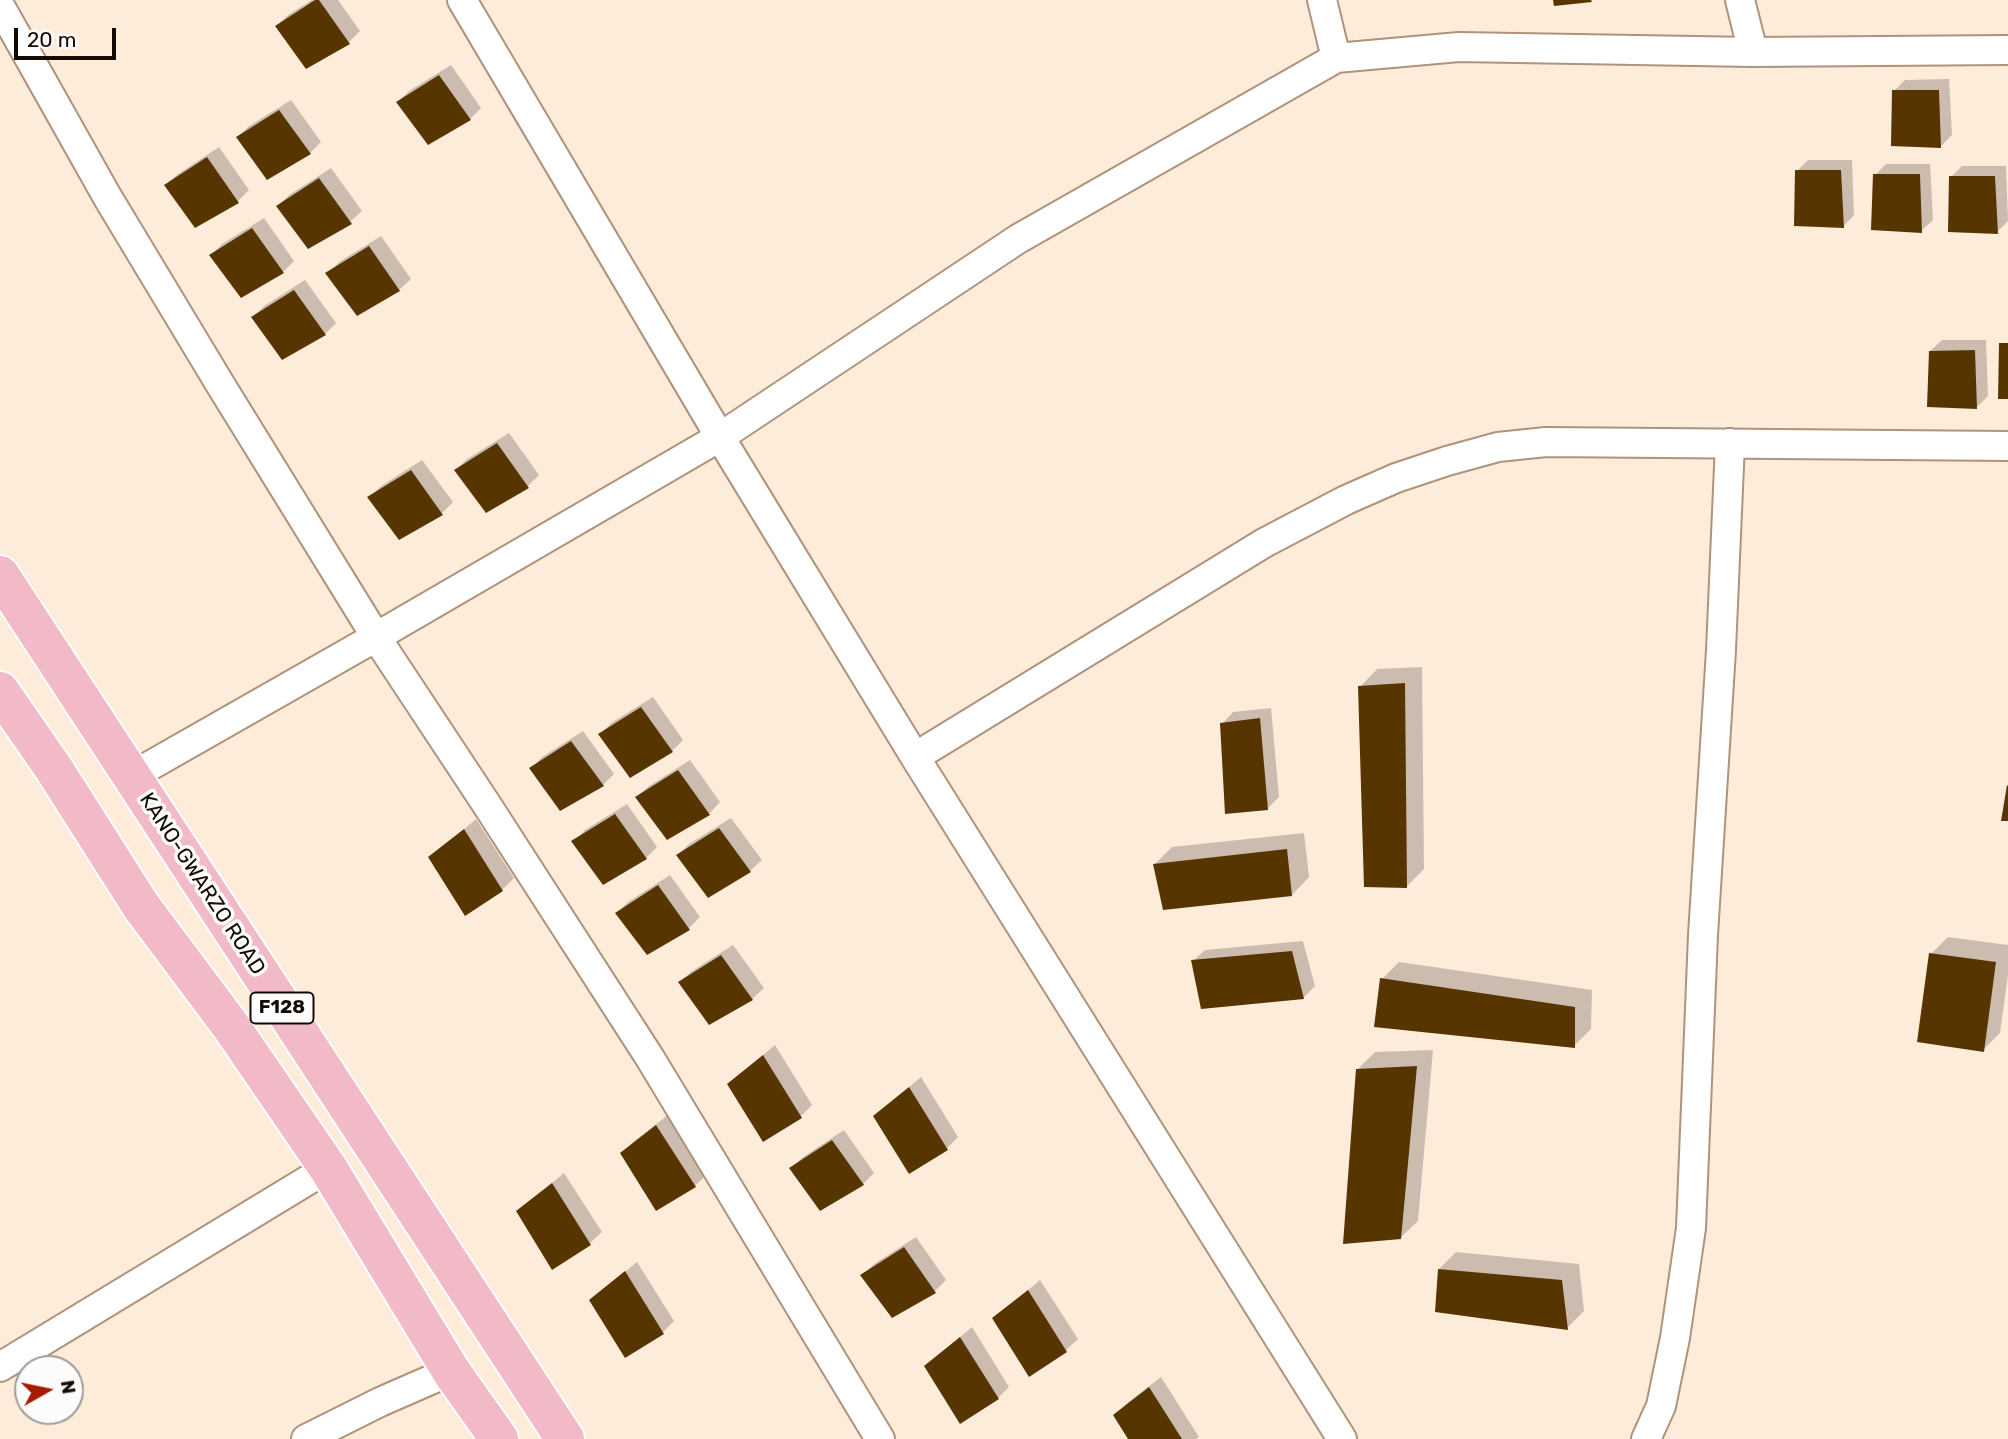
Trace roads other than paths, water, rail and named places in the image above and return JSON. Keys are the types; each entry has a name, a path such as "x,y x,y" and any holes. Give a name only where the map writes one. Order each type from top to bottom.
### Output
{"main road":[{"name":"KANO-GWARZO ROAD","path":"0,575 565,1439"},
{"name":"F128","path":"0,691 54,769 141,906 230,1025 328,1168 451,1371 499,1439"}],"street":[{"path":"462,0 720,437 915,757 1342,1439"},
{"path":"1322,0 1336,58"},
{"path":"1740,0 1753,52"},
{"path":"0,6 108,198 219,384 376,637 488,805 650,1058 880,1439"},
{"path":"132,776 720,437 1018,239 1336,58 1459,47 1753,52 2008,50"},
{"path":"915,757 1264,543 1346,500 1396,478 1447,461 1498,447 1546,442 2008,446"},
{"path":"1646,1439 1661,1406 1675,1338 1691,1228 1703,935 1720,664 1730,443"},
{"path":"0,1367 328,1168"},
{"path":"306,1439 451,1371"}]}
